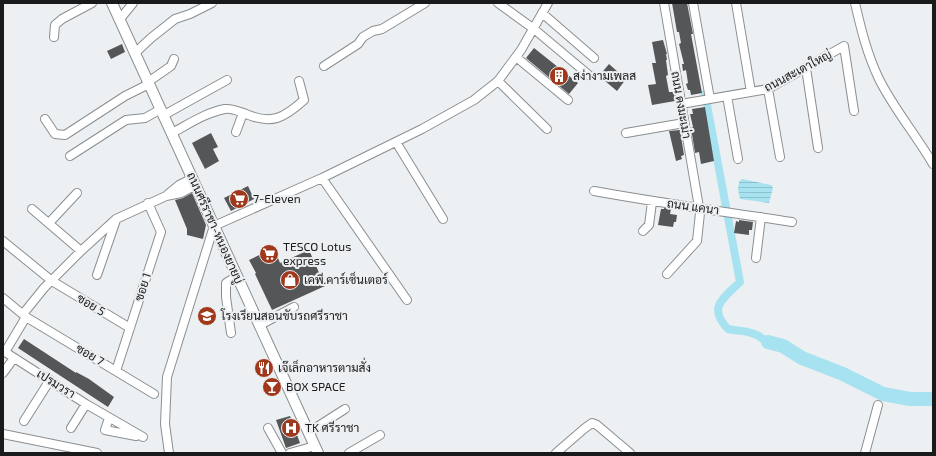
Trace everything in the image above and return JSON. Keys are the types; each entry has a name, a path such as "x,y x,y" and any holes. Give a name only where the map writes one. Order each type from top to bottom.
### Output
{"main road":[{"name":"ถนนศรีราชา-หนองยายบู่","path":"112,3 316,449"}],"street":[{"path":"54,37 56,24 62,19 92,3"},
{"path":"120,19 133,3"},
{"path":"136,53 151,38 175,19 190,14 212,3"},
{"path":"324,66 358,44 363,37 373,31 382,29 425,3"},
{"path":"498,3 534,29 590,76"},
{"path":"168,453 165,424 167,377 214,226 322,178 422,129 474,100 498,81 534,29 548,3"},
{"name":"ถนน ดงมะเม่า","path":"664,3 700,212 697,241 667,274"},
{"path":"693,3 706,100"},
{"path":"736,3 751,92"},
{"path":"855,3 866,47 879,79 898,112 933,164"},
{"path":"542,13 594,58"},
{"name":"ถนนสะเดาใหญ่","path":"681,104 768,89 844,46 854,111"},
{"path":"516,57 568,100"},
{"path":"45,119 55,134 65,135 125,96 149,83 172,66 174,59"},
{"path":"806,68 818,148"},
{"path":"70,156 126,120 145,118 163,112 227,80"},
{"path":"172,133 212,112 228,109 243,113 259,120 276,119 290,112 304,100 299,81"},
{"path":"498,81 547,129"},
{"path":"768,89 780,157"},
{"path":"727,96 738,159"},
{"path":"236,132 243,113"},
{"path":"626,133 684,122"},
{"path":"396,142 442,219"},
{"path":"322,178 407,300"},
{"path":"3,373 14,358 6,352 24,315 52,281 81,251 116,219 166,196 179,185 195,182"},
{"name":"ถนน แคนา","path":"594,191 652,202 699,207 792,222"},
{"path":"49,223 77,193"},
{"path":"643,232 649,225 652,202"},
{"name":"ซอย 1","path":"116,371 161,232 148,203"},
{"path":"32,209 81,251"},
{"path":"756,258 761,217"},
{"path":"96,275 116,219"},
{"name":"ซอย 5","path":"3,241 52,281 130,328"},
{"path":"231,332 226,297 226,283 237,276"},
{"name":"ซอย 7","path":"3,298 24,315 154,394"},
{"path":"260,326 294,307"},
{"name":"เปรมวรา","path":"14,358 86,404 143,437 105,430 109,418"},
{"path":"24,421 50,380"},
{"path":"71,428 86,404"},
{"path":"865,453 878,405"},
{"path":"308,432 345,409"},
{"path":"556,453 592,423 597,425 630,453"},
{"path":"268,428 282,453"},
{"path":"3,434 97,453"},
{"path":"349,453 380,435"},
{"path":"290,453 316,449"}],"water":[{"path":"742,179 771,185 773,188 769,203 740,199 738,189 739,182"}],"building":[{"path":"672,3 687,3 702,93 691,95 686,84 688,83 686,70 683,71 682,64 684,64 679,44 681,43 679,32 677,32"},
{"path":"663,40 667,54 666,60 668,75 666,76 669,92 674,92 675,101 652,105 648,85 656,84 652,63 656,63 652,42"},
{"path":"122,44 125,52 111,59 107,51"},
{"name":"สง่างามเพลส","path":"534,48 578,83 569,94 526,58"},
{"path":"609,64 626,79 617,91 599,76"},
{"path":"705,107 714,161 701,164 699,152 695,153 691,128 693,127 690,114 693,114 692,109"},
{"path":"680,130 684,155 681,156 682,159 676,161 669,131"},
{"path":"211,133 218,147 213,149 219,161 205,169 192,143"},
{"name":"7-Eleven","path":"248,186 254,199 231,211 224,198"},
{"path":"192,193 206,225 203,239 187,235 187,229 175,200"},
{"path":"661,209 671,209 670,214 677,215 676,222 674,222 673,227 658,225"},
{"path":"739,220 753,222 752,230 749,230 749,235 734,233 736,221 739,222"},
{"name":"เคพี.คาร์เซ็นเตอร์","path":"274,248 280,263 309,250 325,286 272,310 249,260"},
{"path":"24,339 76,373 89,379 114,397 108,407 18,348"},
{"path":"290,416 300,443 286,448 276,420"}],"waterway":[{"path":"705,94 740,282 723,299 718,309 719,315 728,329 758,335 768,342"},
{"path":"768,342 783,346 802,358 843,374 883,394 910,399 933,399"}],"place":[{"name":"สง่างามเพลส","path":"559,76"},
{"name":"7-Eleven","path":"239,199"},
{"name":"TESCO Lotus express","path":"269,254"},
{"name":"เคพี.คาร์เซ็นเตอร์","path":"290,280"},
{"name":"โรงเรียนสอนขับรถศรีราชา","path":"207,316"},
{"name":"เจ๊เล็กอาหารตามสั่ง","path":"264,368"},
{"name":"BOX SPACE","path":"272,387"},
{"name":"TK ศรีราชา","path":"291,428"}]}
